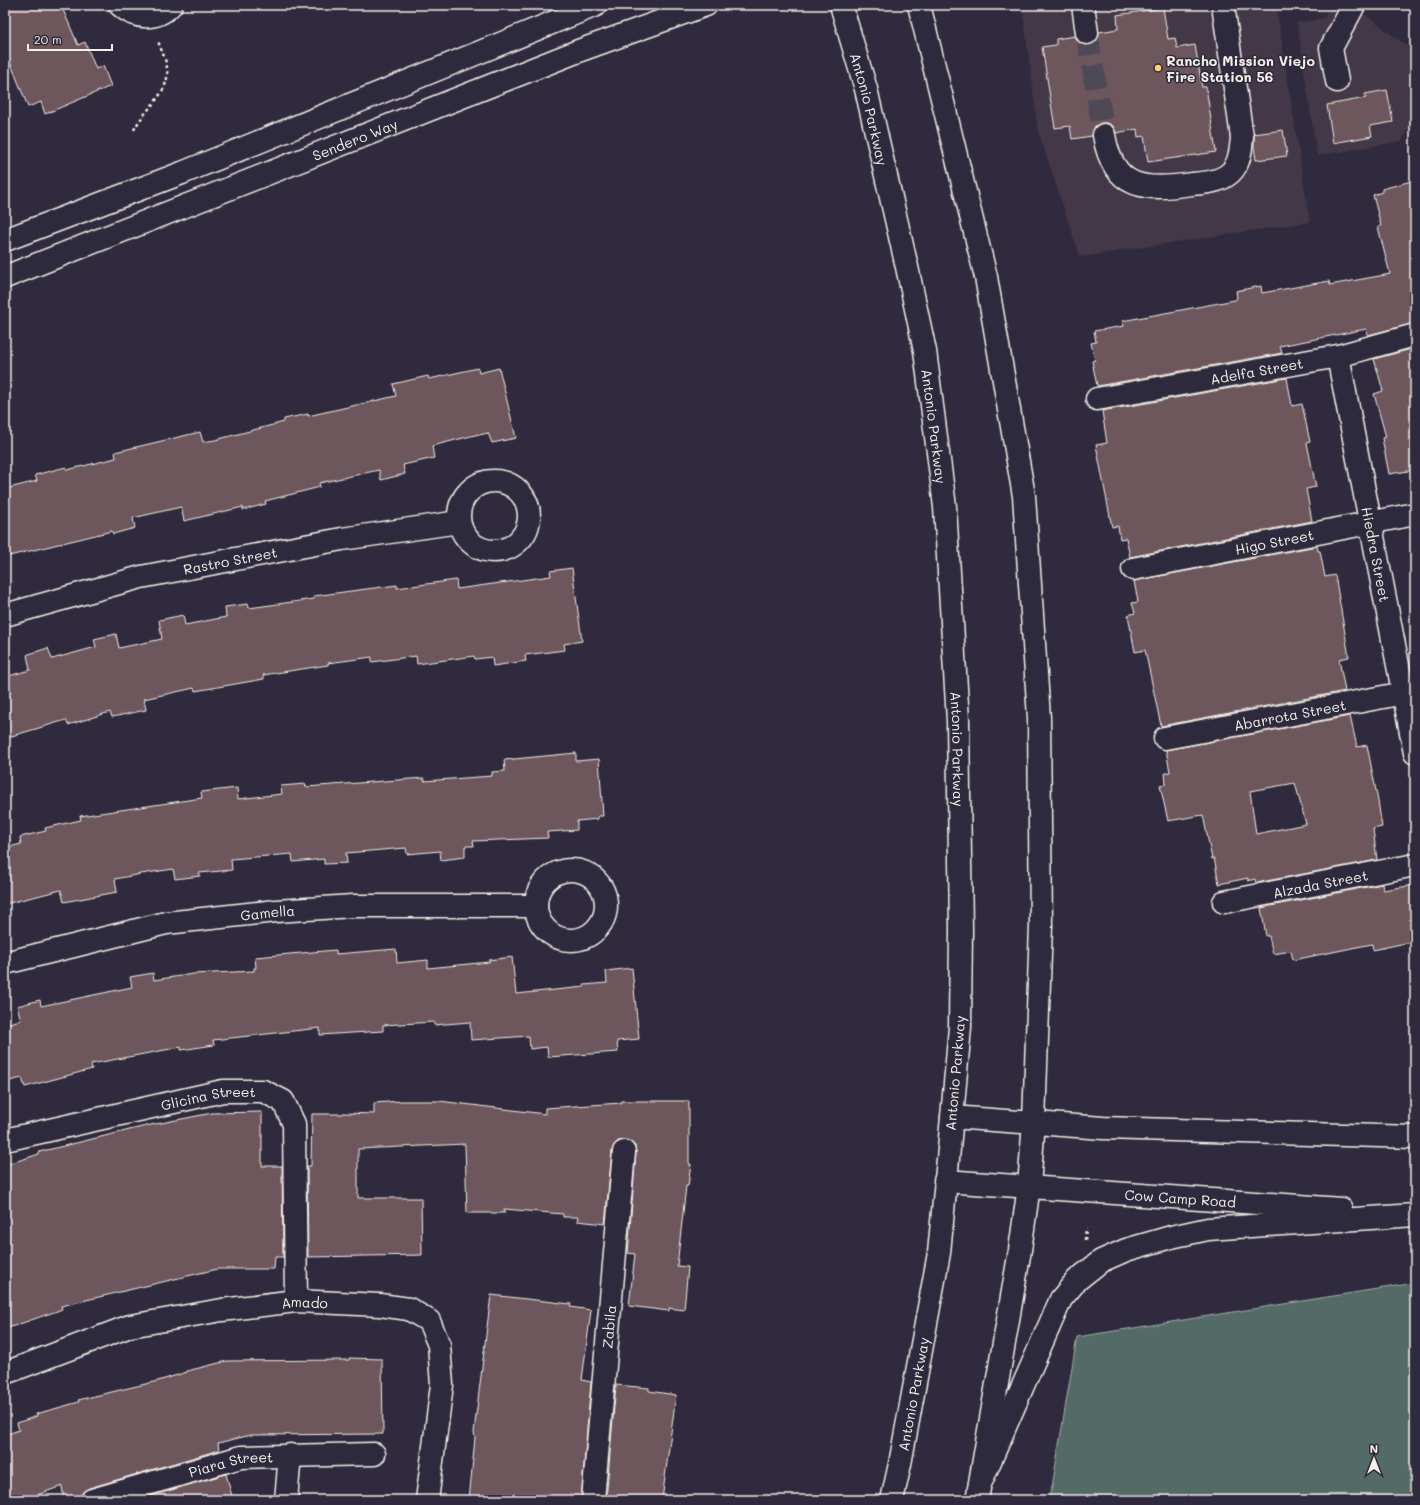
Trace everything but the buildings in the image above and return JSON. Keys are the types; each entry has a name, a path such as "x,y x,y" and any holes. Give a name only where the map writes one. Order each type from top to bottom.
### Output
{"main road":[{"path":"120,5 128,12 141,17 154,16 166,10 171,5"},
{"path":"5,240 182,173 596,5"},
{"name":"Sendero Way","path":"5,277 582,50 706,5"},
{"name":"Antonio Parkway","path":"840,5 866,89 911,282 925,352 945,507 958,721 961,929 960,1027 939,1253 892,1500"},
{"path":"919,5 986,277 1024,496 1039,718 1041,926 1034,1122 1029,1186 1020,1250 978,1492"},
{"path":"1083,5 1088,34"},
{"path":"1106,143 1118,172 1136,185 1161,188 1212,182 1230,173 1241,154 1242,136 1223,5"},
{"path":"1337,81 1331,48 1354,5"},
{"name":"Adelfa Street","path":"1097,399 1338,356 1415,335"},
{"name":"Hiedra Street","path":"1338,356 1370,523 1409,692 1415,753"},
{"name":"Higo Street","path":"1133,569 1415,514"},
{"name":"Rastro Street","path":"5,615 141,577 342,539 460,522"},
{"name":"Abarrota Street","path":"1165,738 1409,692"},
{"name":"Alzada Street","path":"1224,902 1415,865"},
{"name":"Gamella","path":"5,963 166,923 276,911 353,906 536,906"},
{"name":"Glicina Street","path":"5,1140 223,1091 263,1091 283,1101 294,1124 296,1301"},
{"path":"952,1117 1103,1128 1415,1137"},
{"name":"Zabila","path":"593,1500 624,1152"},
{"name":"Cow Camp Road","path":"946,1180 1415,1215"},
{"path":"978,1492 1061,1300 1076,1280 1101,1261 1126,1250 1171,1237 1208,1229 1415,1215"},
{"name":"Amado","path":"5,1373 130,1326 222,1310 296,1301 380,1305 409,1309 429,1320 439,1345 442,1385 428,1500"},
{"name":"Piara Street","path":"92,1500 241,1457 374,1454"},
{"path":"286,1500 290,1455"}],"path":[{"path":"134,130 140,118 162,93 168,78 166,62 156,37"}],"shaded area":[{"name":"Rancho Mission Viejo Fire Station 56","path":"1022,5 1276,5 1310,222 1080,257 1038,131"},
{"path":"1330,5 1345,5 1366,15 1415,52 1415,117 1402,141 1317,156 1297,23 1324,18"}],"green space":[{"path":"1415,1283 1415,1500 1048,1500 1052,1487 1077,1337"}],"tunnel":[{"path":"1087,33 1104,135"}],"place":[{"name":"Rancho Mission Viejo Fire Station 56","path":"1158,68"}]}
